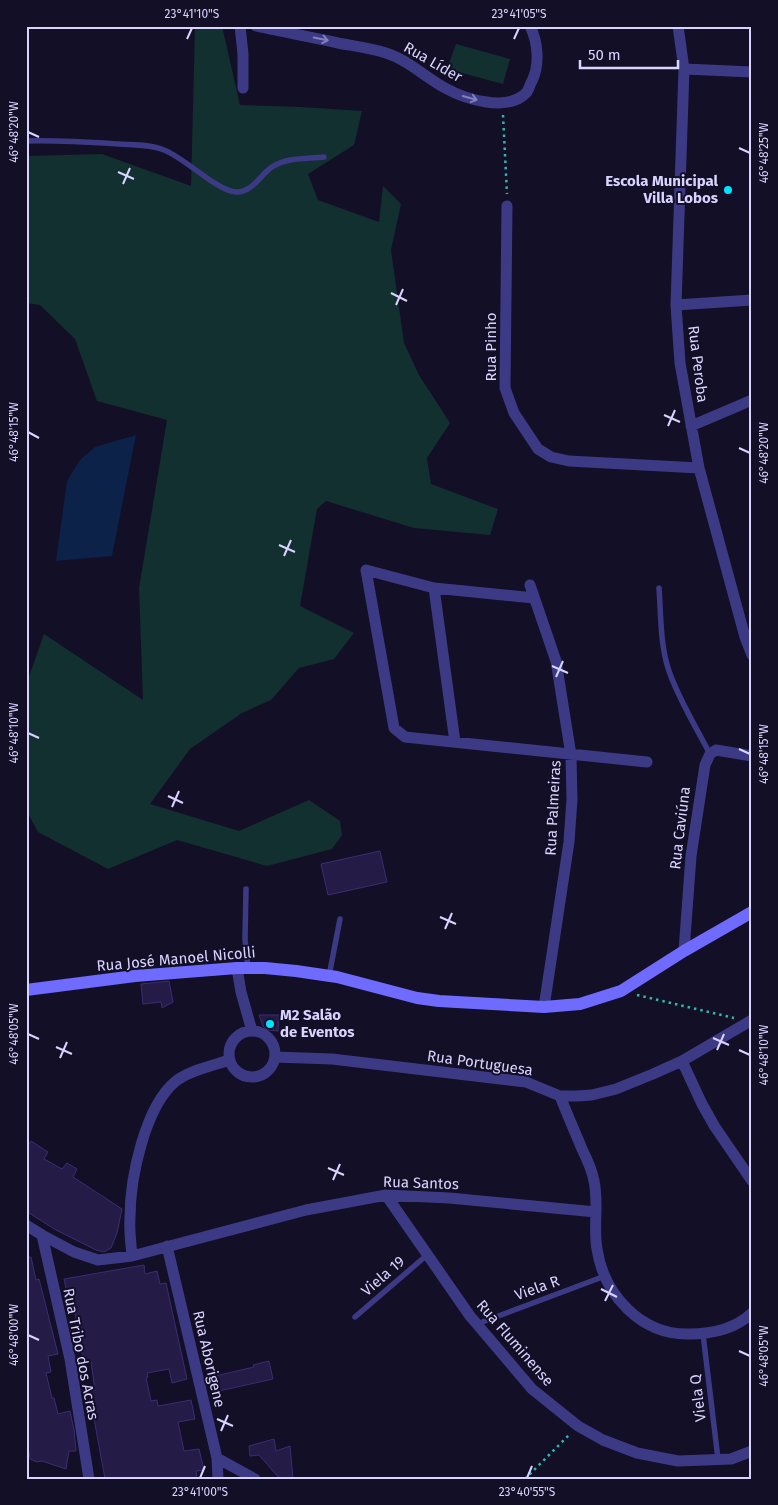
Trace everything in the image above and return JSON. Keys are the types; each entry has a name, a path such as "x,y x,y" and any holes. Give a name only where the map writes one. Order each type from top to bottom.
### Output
{"main road":[{"name":"Rua José Manoel Nicolli","path":"26,990 135,976 265,968 296,970 329,976 417,998 439,1001 544,1006 580,1004 621,991 684,950 752,912"}],"street":[{"path":"240,26 243,54 243,88"},
{"name":"Rua Líder","path":"256,26 388,53 415,67 444,88 465,97 485,102 502,102 517,98 527,91 534,77 537,57 535,36 530,26"},
{"name":"Rua Peroba","path":"678,26 684,69 676,305 680,363 699,468 748,634 752,655"},
{"path":"684,69 752,72"},
{"name":"Rua Pinho","path":"507,206 505,388 514,413 538,449 551,457 569,462 699,468"},
{"path":"676,305 752,300"},
{"path":"691,426 752,400"},
{"path":"534,598 434,588 366,570 394,728 405,737 647,762"},
{"name":"Rua Palmeiras","path":"530,585 556,660 571,755 572,799 569,842 544,1006"},
{"path":"434,588 454,742"},
{"path":"710,754 716,750 721,750 752,756"},
{"name":"Rua Caviúna","path":"684,950 691,856 702,773 710,754"},
{"path":"243,968 241,992 252,1031"},
{"name":"Rua Portuguesa","path":"275,1057 332,1059 526,1082 560,1096 592,1095 616,1089 682,1061 751,1021"},
{"path":"245,1032 260,1032 272,1042 275,1057 269,1070 263,1074 250,1077 237,1072 229,1060 230,1046 233,1040 245,1032"},
{"path":"132,1256 130,1231 132,1196 149,1120 164,1092 178,1080 229,1060"},
{"path":"682,1061 715,1127 751,1177"},
{"path":"560,1096 594,1181 596,1249 605,1276 614,1294 628,1310 646,1324 664,1332 680,1334 709,1334 742,1323 752,1313"},
{"name":"Rua Santos","path":"26,1225 88,1258 105,1260 132,1256 306,1210 386,1195 449,1198 596,1212"},
{"name":"Rua Fluminense","path":"386,1195 477,1324 532,1389 578,1426 603,1440 636,1453 678,1461 731,1459 752,1451"},
{"name":"Rua Tribo dos Acras","path":"42,1235 70,1359 89,1479"},
{"name":"Rua Aborigene","path":"167,1246 217,1458 218,1479"},
{"path":"217,1458 255,1479"}],"lane":[{"path":"26,141 57,140 131,144 162,149 179,157 224,189 236,192 247,190 271,168 283,161 324,157"},
{"path":"659,588 664,646 669,671 687,712 710,754"},
{"path":"243,968 246,889"},
{"path":"329,976 340,919"},
{"name":"Viela 19","path":"355,1316 427,1254"},
{"name":"Viela R","path":"477,1324 605,1276"},
{"name":"Viela Q","path":"704,1334 718,1459"}],"path":[{"path":"502,102 507,206"},
{"path":"621,991 751,1021"},
{"path":"525,1479 578,1426"}],"green space":[{"path":"195,26 222,26 240,105 362,111 354,145 308,174 318,200 379,222 383,186 401,204 391,250 404,343 419,375 450,423 427,458 431,484 498,509 490,535 414,528 326,501 317,509 300,606 354,633 334,659 299,668 271,700 242,713 190,749 150,804 239,831 309,800 340,821 342,835 332,849 267,866 177,840 108,869 38,832 26,810 26,685 44,634 143,700 139,588 167,420 97,401 75,339 40,305 26,303 26,206 29,203 26,200 26,156 102,154 191,186"},
{"path":"456,44 510,59 503,84 447,69"}],"water":[{"path":"136,435 112,556 56,561 67,481 80,460 95,447"}],"building":[{"path":"380,851 387,882 328,895 321,864"},
{"path":"169,981 173,1002 162,1008 161,1002 143,1004 141,984"},
{"name":"M2 Salão de Eventos","path":"259,1015 279,1015 278,1031 267,1030 263,1026"},
{"path":"31,1141 48,1152 44,1159 62,1169 67,1163 77,1169 73,1177 122,1209 117,1233 111,1248 104,1252 96,1250 56,1230 26,1211 26,1149"},
{"path":"31,1257 36,1280 39,1279 58,1354 48,1356 51,1372 46,1373 52,1398 54,1398 58,1414 70,1411 74,1430 76,1451 69,1451 66,1469 42,1461 37,1462 30,1459 29,1451 26,1452 26,1258"},
{"path":"144,1265 145,1274 157,1271 160,1284 166,1283 187,1379 172,1383 169,1369 147,1373 148,1377 146,1378 151,1401 157,1400 158,1406 191,1400 195,1419 178,1422 184,1451 199,1449 204,1470 196,1471 197,1479 105,1479 89,1391 95,1390 91,1362 84,1364 75,1313 73,1313 64,1279"},
{"path":"269,1361 273,1379 219,1391 215,1376 254,1367 253,1365"},
{"path":"274,1439 276,1451 290,1446 293,1479 280,1479 259,1455 250,1456 249,1446"}],"place":[{"name":"Escola Municipal Villa Lobos","path":"728,190"},
{"name":"M2 Salão de Eventos","path":"270,1024"}]}
